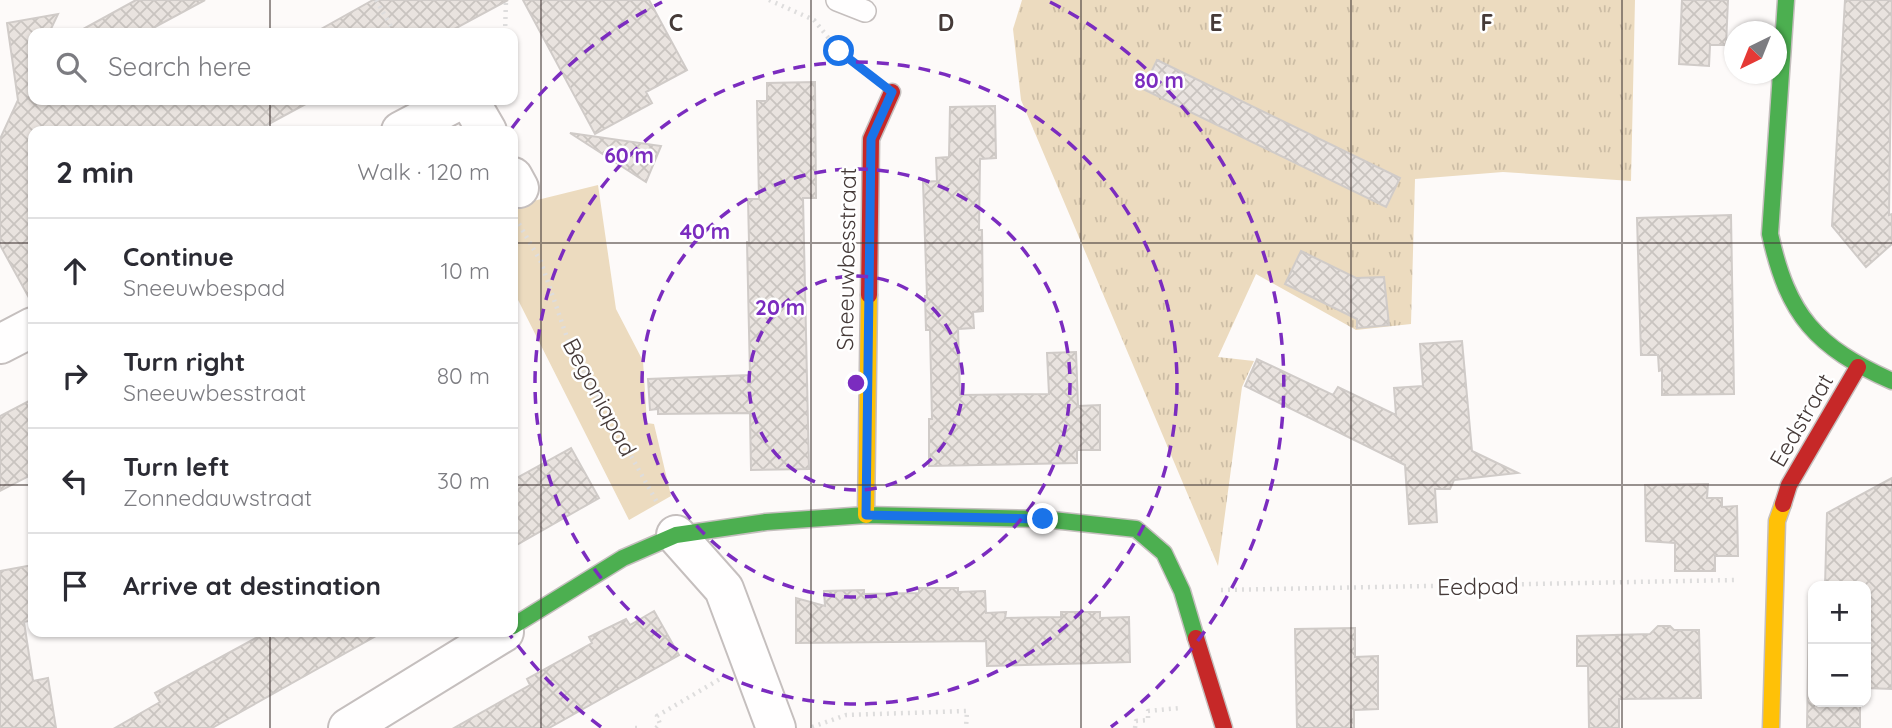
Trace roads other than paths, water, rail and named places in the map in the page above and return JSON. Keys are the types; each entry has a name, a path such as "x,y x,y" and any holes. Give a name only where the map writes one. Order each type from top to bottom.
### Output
{"street":[{"name":"Eedstraat","path":"1771,728 1777,521 1789,485 1858,367 1818,338 1789,300 1775,264 1770,234 1786,0"},
{"name":"Sneeuwbesstraat","path":"866,515 871,139 892,92"},
{"path":"411,126 450,105"},
{"path":"472,105 484,126"},
{"path":"0,344 28,330"},
{"path":"1858,367 1892,381"},
{"path":"518,623 623,558 676,535 766,522 866,515 1043,519 1136,529 1164,552 1182,591 1224,728"},
{"path":"676,535 724,589 776,728"},
{"path":"348,728 496,637"}],"lane":[{"path":"837,0 864,11"}]}
